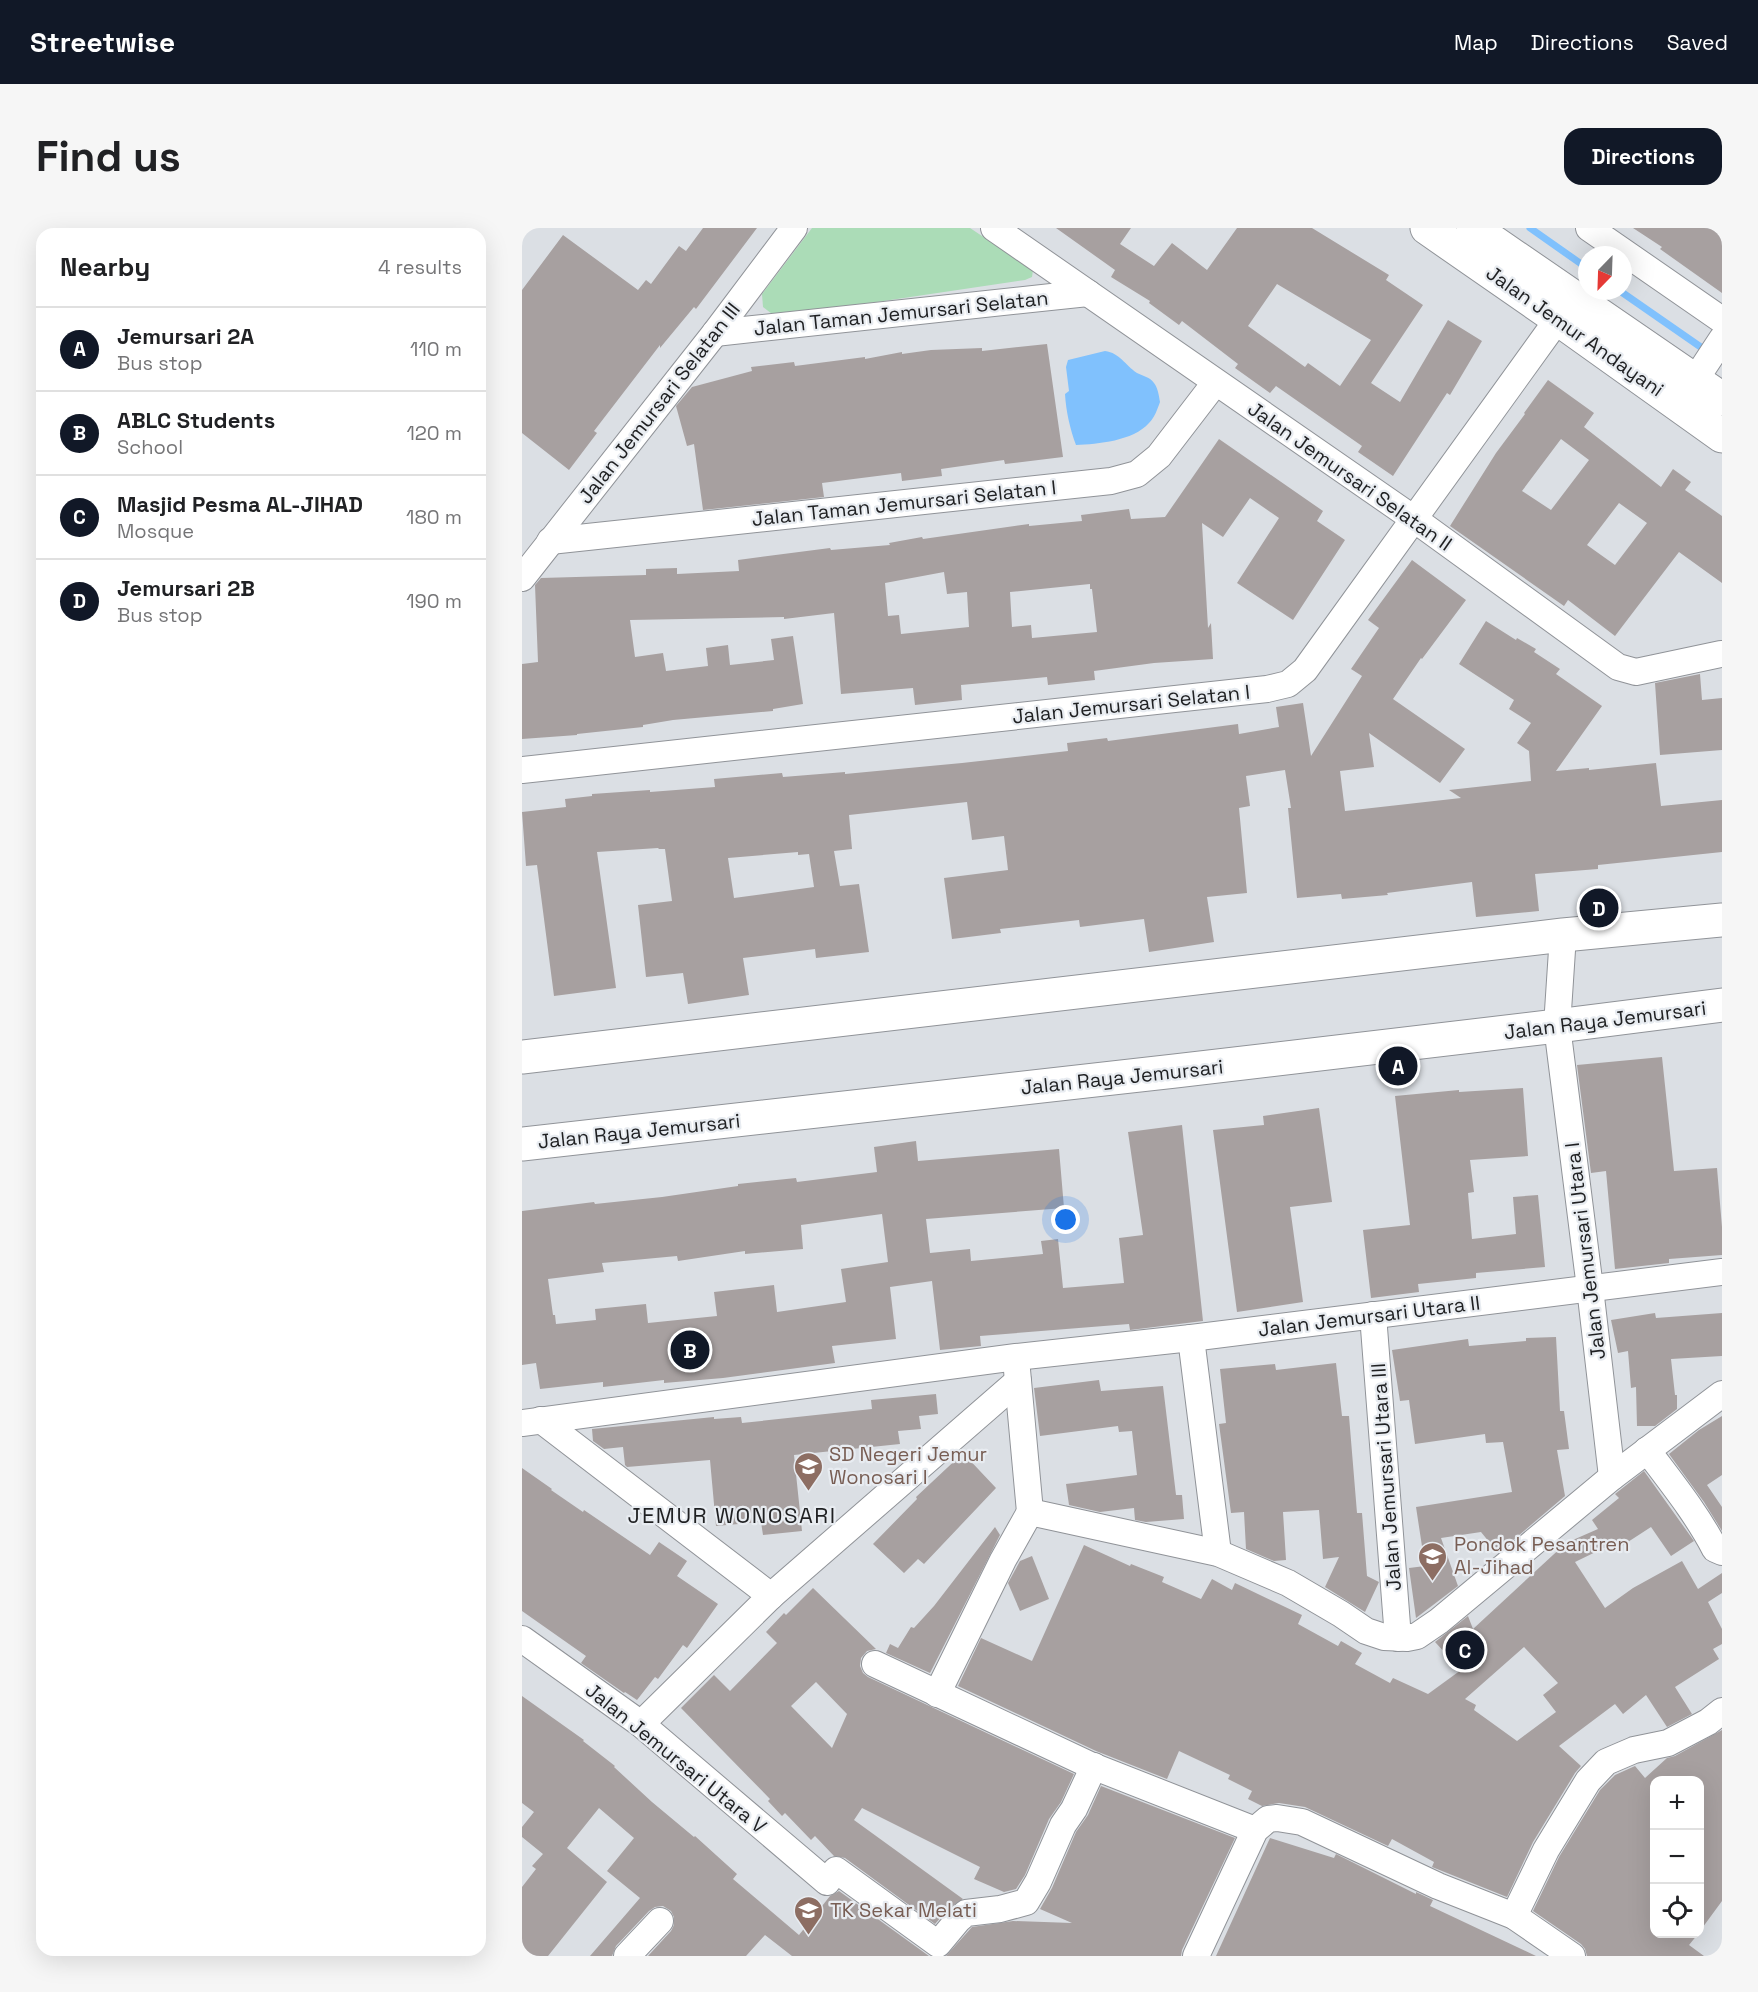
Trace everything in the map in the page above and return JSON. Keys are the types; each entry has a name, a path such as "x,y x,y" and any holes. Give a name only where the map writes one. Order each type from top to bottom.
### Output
{"main road":[{"name":"Jalan Jemur Andayani","path":"1427,228 1722,436"},
{"name":"Jalan Jemur Andayani","path":"1473,228 1722,399"},
{"path":"522,1057 1562,946 1722,920"},
{"name":"Jalan Raya Jemursari","path":"522,1144 1558,1017 1722,1005"}],"street":[{"name":"Jalan Jemursari Selatan III","path":"522,578 715,333 794,228"},
{"name":"Jalan Jemursari Selatan II","path":"994,228 1414,519 1618,667 1636,672 1721,654"},
{"path":"1589,228 1722,320"},
{"name":"Jalan Taman Jemursari Selatan","path":"715,333 1088,293"},
{"name":"Jalan Jemursari Selatan I","path":"522,770 1267,689 1288,684 1305,670 1558,319"},
{"path":"1695,380 1722,339"},
{"name":"Jalan Taman Jemursari Selatan I","path":"550,541 1111,481 1137,474 1159,456 1215,383"},
{"name":"Jalan Jemursari Utara I","path":"1562,946 1558,1017 1612,1477"},
{"name":"Jalan Jemursari Utara II","path":"532,1421 1017,1369 1191,1338 1722,1272"},
{"name":"Jalan Jemursari Utara III","path":"1373,1315 1398,1638"},
{"path":"1191,1338 1218,1553"},
{"path":"937,1694 1003,1560 1030,1512 1017,1369"},
{"path":"641,1724 771,1596 1017,1369"},
{"path":"1030,1512 1218,1553 1288,1584 1366,1631 1384,1637 1417,1636 1439,1621 1612,1477 1722,1394"},
{"path":"532,1421 771,1596"},
{"path":"1647,1450 1673,1484 1715,1549 1722,1552"},
{"name":"Jalan Jemursari Utara V","path":"522,1639 641,1724 827,1882 836,1870 938,1944 966,1913 1000,1909 1026,1902 1094,1766"},
{"path":"875,1664 1094,1766 1255,1830"},
{"path":"1514,1916 1546,1850 1588,1781 1606,1762 1634,1750 1668,1743 1722,1712"},
{"path":"1196,1956 1255,1830 1268,1820 1277,1818 1302,1822 1438,1886 1514,1916 1572,1956"},
{"path":"627,1956 660,1921"}],"green space":[{"path":"812,228 970,228 1033,270 1032,277 1025,280 776,317 763,307 762,294"}],"water":[{"path":"1105,351 1115,354 1137,373 1152,381 1160,402 1151,421 1134,434 1105,442 1076,445 1065,394 1069,391 1066,367 1068,360"}],"building":[{"path":"703,228 757,228 696,309 694,307 660,348 660,345 594,431 597,433 569,470 522,433 522,290 563,235 638,290 646,280 651,284 679,246 686,251"},
{"path":"1056,228 1131,228 1120,244 1154,266 1172,243 1207,270 1237,228 1312,228 1389,275 1386,280 1423,305 1371,383 1400,402 1448,320 1482,341 1450,395 1447,393 1393,476 1358,452 1362,446 1276,386 1270,393 1235,368 1238,364 1182,321 1179,325 1149,303 1150,301 1111,277 1115,270","holes":["1277,284 1371,340 1340,386 1308,363 1305,367 1248,326"]},
{"path":"1633,228 1716,228 1722,232 1722,293 1660,249 1662,247"},
{"path":"1047,344 1063,457 1005,464 1004,460 941,469 942,476 902,481 901,473 822,483 824,497 703,510 694,444 687,446 676,406 692,387 752,371 751,367 794,362 795,366 865,357 865,359 902,352 902,354 931,350 982,348 982,351"},
{"path":"1548,380 1594,413 1584,427 1661,487 1673,469 1691,482 1685,490 1722,516 1722,583 1679,552 1615,636 1568,600 1564,606 1450,526","holes":["1561,439 1589,460 1551,510 1522,491","1619,503 1647,523 1615,565 1587,545"]},
{"path":"1219,439 1323,511 1317,521 1345,540 1293,620 1237,583 1279,518 1250,498 1223,537 1202,523 1208,628 1211,623 1213,659 1154,663 1094,671 1095,680 1048,685 1047,677 961,685 962,700 915,705 913,688 841,694 834,613 784,619 784,617 630,620 635,657 663,653 666,671 708,666 706,648 728,645 730,665 774,660 771,639 793,636 803,704 773,709 773,711 673,720 643,725 643,727 522,739 522,664 538,662 535,585 541,578 646,575 646,569 677,568 677,574 739,571 738,560 830,548 831,550 890,545 889,543 922,537 923,539 1029,524 1029,526 1082,521 1081,515 1129,509 1131,519 1165,517","holes":["944,572 947,594 967,592 969,627 901,634 899,615 888,616 885,583","1090,584 1097,632 1032,638 1031,625 1012,627 1010,592"]},
{"path":"1412,560 1466,600 1393,699 1465,749 1440,783 1369,733 1374,767 1340,771 1345,811 1461,798 1449,790 1531,781 1529,751 1517,743 1531,723 1509,709 1514,700 1459,664 1486,621 1516,640 1517,638 1536,649 1534,652 1560,669 1556,674 1602,706 1556,771 1656,763 1661,806 1722,800 1722,852 1598,865 1598,869 1535,874 1539,911 1476,917 1472,882 1387,893 1388,895 1342,899 1341,894 1297,898 1288,808 1291,808 1285,770 1246,776 1250,806 1239,808 1247,893 1207,897 1214,942 1149,952 1144,919 1080,927 1079,920 1000,929 1001,933 952,939 944,878 1008,870 1004,836 972,840 967,802 849,815 852,849 834,851 840,886 859,884 869,952 816,958 815,949 743,958 749,995 688,1004 683,973 646,977 638,905 672,901 665,849 597,852 616,988 554,996 537,865 526,866 522,812 566,807 565,799 592,796 592,794 715,787 714,779 782,773 783,777 845,772 845,774 962,763 1068,751 1067,743 1107,738 1108,741 1238,724 1239,734 1279,727 1276,707 1303,703 1311,756 1362,676 1351,669 1379,628 1368,620","holes":["798,852 798,855 809,854 814,887 734,898 728,858"]},
{"path":"1700,674 1702,700 1722,698 1722,750 1660,755 1655,683"},
{"path":"1662,1057 1674,1171 1717,1168 1722,1255 1669,1259 1669,1263 1615,1269 1606,1171 1591,1173 1577,1065"},
{"path":"1523,1088 1528,1156 1470,1160 1474,1192 1468,1193 1472,1239 1516,1234 1513,1197 1538,1195 1545,1267 1476,1273 1476,1278 1418,1284 1419,1292 1371,1298 1363,1230 1410,1225 1395,1096 1459,1090 1459,1092"},
{"path":"1319,1108 1332,1202 1290,1207 1303,1302 1237,1312 1213,1130 1264,1125 1263,1116"},
{"path":"1182,1125 1203,1321 1130,1330 1129,1324 980,1336 981,1346 940,1350 932,1281 890,1287 896,1339 832,1346 835,1363 723,1378 664,1383 664,1380 603,1387 603,1382 540,1389 536,1363 522,1365 522,1211 662,1197 738,1186 738,1184 796,1178 797,1182 877,1172 874,1147 916,1141 918,1161 1059,1149 1064,1208 926,1219 930,1253 970,1249 971,1261 1043,1254 1041,1241 1058,1239 1063,1288 1124,1283 1119,1238 1143,1235 1128,1132","holes":["882,1214 888,1262 841,1269 846,1302 777,1312 774,1285 714,1292 717,1316 648,1323 646,1304 595,1309 596,1320 556,1324 548,1279 604,1272 602,1263 677,1256 678,1261 745,1251 745,1254 803,1249 801,1225"]},
{"path":"1655,1313 1656,1318 1722,1313 1722,1356 1671,1359 1677,1409 1655,1426 1637,1426 1636,1387 1631,1388 1628,1351 1618,1353 1611,1320"},
{"path":"1556,1337 1560,1411 1564,1411 1569,1449 1557,1450 1565,1496 1498,1553 1481,1532 1441,1538 1458,1586 1416,1618 1409,1568 1425,1566 1416,1507 1512,1492 1503,1442 1486,1443 1485,1434 1415,1444 1409,1400 1400,1401 1392,1350 1468,1339 1469,1346 1526,1341 1526,1338"},
{"path":"1336,1363 1342,1416 1349,1416 1357,1513 1362,1513 1367,1576 1379,1582 1365,1612 1325,1587 1339,1557 1323,1559 1319,1510 1283,1512 1286,1560 1274,1561 1246,1549 1244,1512 1231,1513 1219,1424 1226,1423 1220,1369 1275,1364 1276,1370"},
{"path":"1099,1380 1101,1391 1163,1386 1176,1495 1182,1495 1184,1519 1146,1522 1135,1520 1134,1508 1100,1512 1069,1505 1066,1484 1137,1475 1132,1431 1119,1432 1118,1426 1040,1436 1034,1388"},
{"path":"936,1394 938,1414 919,1416 921,1429 898,1431 900,1444 794,1455 802,1531 763,1535 761,1522 716,1526 710,1460 627,1467 623,1447 604,1449 593,1441 592,1429 714,1417 714,1419 741,1417 742,1423 872,1409 871,1400"},
{"path":"1722,1416 1722,1475 1707,1485 1722,1507 1722,1531 1669,1454 1699,1430"},
{"path":"963,1453 996,1488 924,1564 918,1559 904,1573 873,1544 917,1499 916,1497"},
{"path":"522,1468 583,1512 584,1510 650,1555 659,1542 687,1561 677,1576 718,1604 687,1648 683,1645 658,1679 655,1677 637,1700 581,1663 586,1656 522,1611"},
{"path":"1644,1471 1694,1541 1671,1556 1651,1527 1614,1551 1610,1545 1575,1562 1605,1608 1633,1588 1682,1561 1698,1589 1722,1573 1722,1593 1708,1602 1722,1629 1722,1644 1713,1649 1719,1659 1675,1687 1692,1714 1667,1727 1646,1695 1623,1714 1615,1704 1559,1746 1581,1766 1533,1842 1507,1897 1432,1867 1434,1862 1392,1839 1388,1846 1305,1807 1279,1803 1262,1806 1248,1799 1252,1791 1228,1779 1230,1775 1179,1751 1167,1779 1096,1751 958,1686 981,1638 1032,1661 1084,1545 1130,1566 1131,1564 1164,1577 1162,1582 1201,1599 1212,1579 1232,1590 1235,1583 1302,1615 1298,1624 1338,1646 1341,1641 1362,1653 1355,1664 1390,1683 1393,1678 1428,1694 1461,1670 1435,1642 1468,1616 1473,1629 1566,1543 1598,1529 1592,1520 1619,1498 1615,1494","holes":["1524,1647 1558,1683 1543,1695 1556,1712 1517,1741 1474,1710 1476,1705 1465,1699"]},
{"path":"995,1527 1000,1535 930,1673 886,1653 890,1644 898,1648 911,1627 914,1628 934,1606"},
{"path":"1032,1556 1049,1599 1020,1611 1008,1583 1020,1561"},
{"path":"813,1588 876,1649 867,1651 861,1658 860,1666 868,1677 1074,1774 1061,1802 1049,1819 1025,1875 1016,1889 1004,1892 974,1879 980,1867 862,1808 854,1820 963,1899 948,1909 935,1924 845,1858 834,1856 815,1836 811,1840 785,1813 782,1816 768,1801 770,1799 681,1708 714,1675 730,1691 777,1643 766,1632 784,1613 786,1615","holes":["816,1682 847,1714 832,1748 791,1706"]},
{"path":"522,1696 584,1740 615,1766 652,1802 695,1836 737,1874 733,1879 799,1935 830,1896 839,1891 929,1956 792,1956 765,1935 746,1956 648,1956 674,1925 671,1911 663,1906 649,1911 616,1946 612,1956 590,1956 640,1898 607,1871 634,1838 599,1808 567,1848 607,1882 548,1956 522,1956 522,1887 536,1869 532,1866 543,1854 522,1837 522,1827 534,1812 522,1803"},
{"path":"1722,1730 1722,1901 1704,1926 1704,1776 1650,1776 1650,1938 1695,1938 1689,1945 1704,1956 1587,1956 1581,1944 1533,1911 1559,1857 1600,1790 1615,1775 1635,1766 1645,1778 1667,1758 1675,1756"},
{"path":"1101,1786 1235,1838 1181,1956 946,1956 972,1927 1013,1921 1072,1923 1040,1909 1052,1888 1076,1832 1088,1815"},
{"path":"1270,1838 1334,1858 1336,1854 1416,1894 1416,1892 1433,1900 1430,1906 1536,1956 1216,1956"}],"waterway":[{"path":"1530,228 1578,262"},
{"path":"1632,299 1705,350"}],"place":[{"name":"Jemursari 2B","path":"1599,908"},
{"name":"Jemursari 2A","path":"1398,1066"},
{"name":"ABLC Students","path":"690,1350"},
{"name":"SD Negeri Jemur Wonosari I","path":"808,1492"},
{"name":"Pondok Pesantren Al-Jihad","path":"1433,1582"},
{"name":"Masjid Pesma AL-JIHAD","path":"1465,1650"},
{"name":"TK Sekar Melati","path":"809,1936"}],"district":[{"name":"JEMUR WONOSARI","path":"732,1515"}]}
